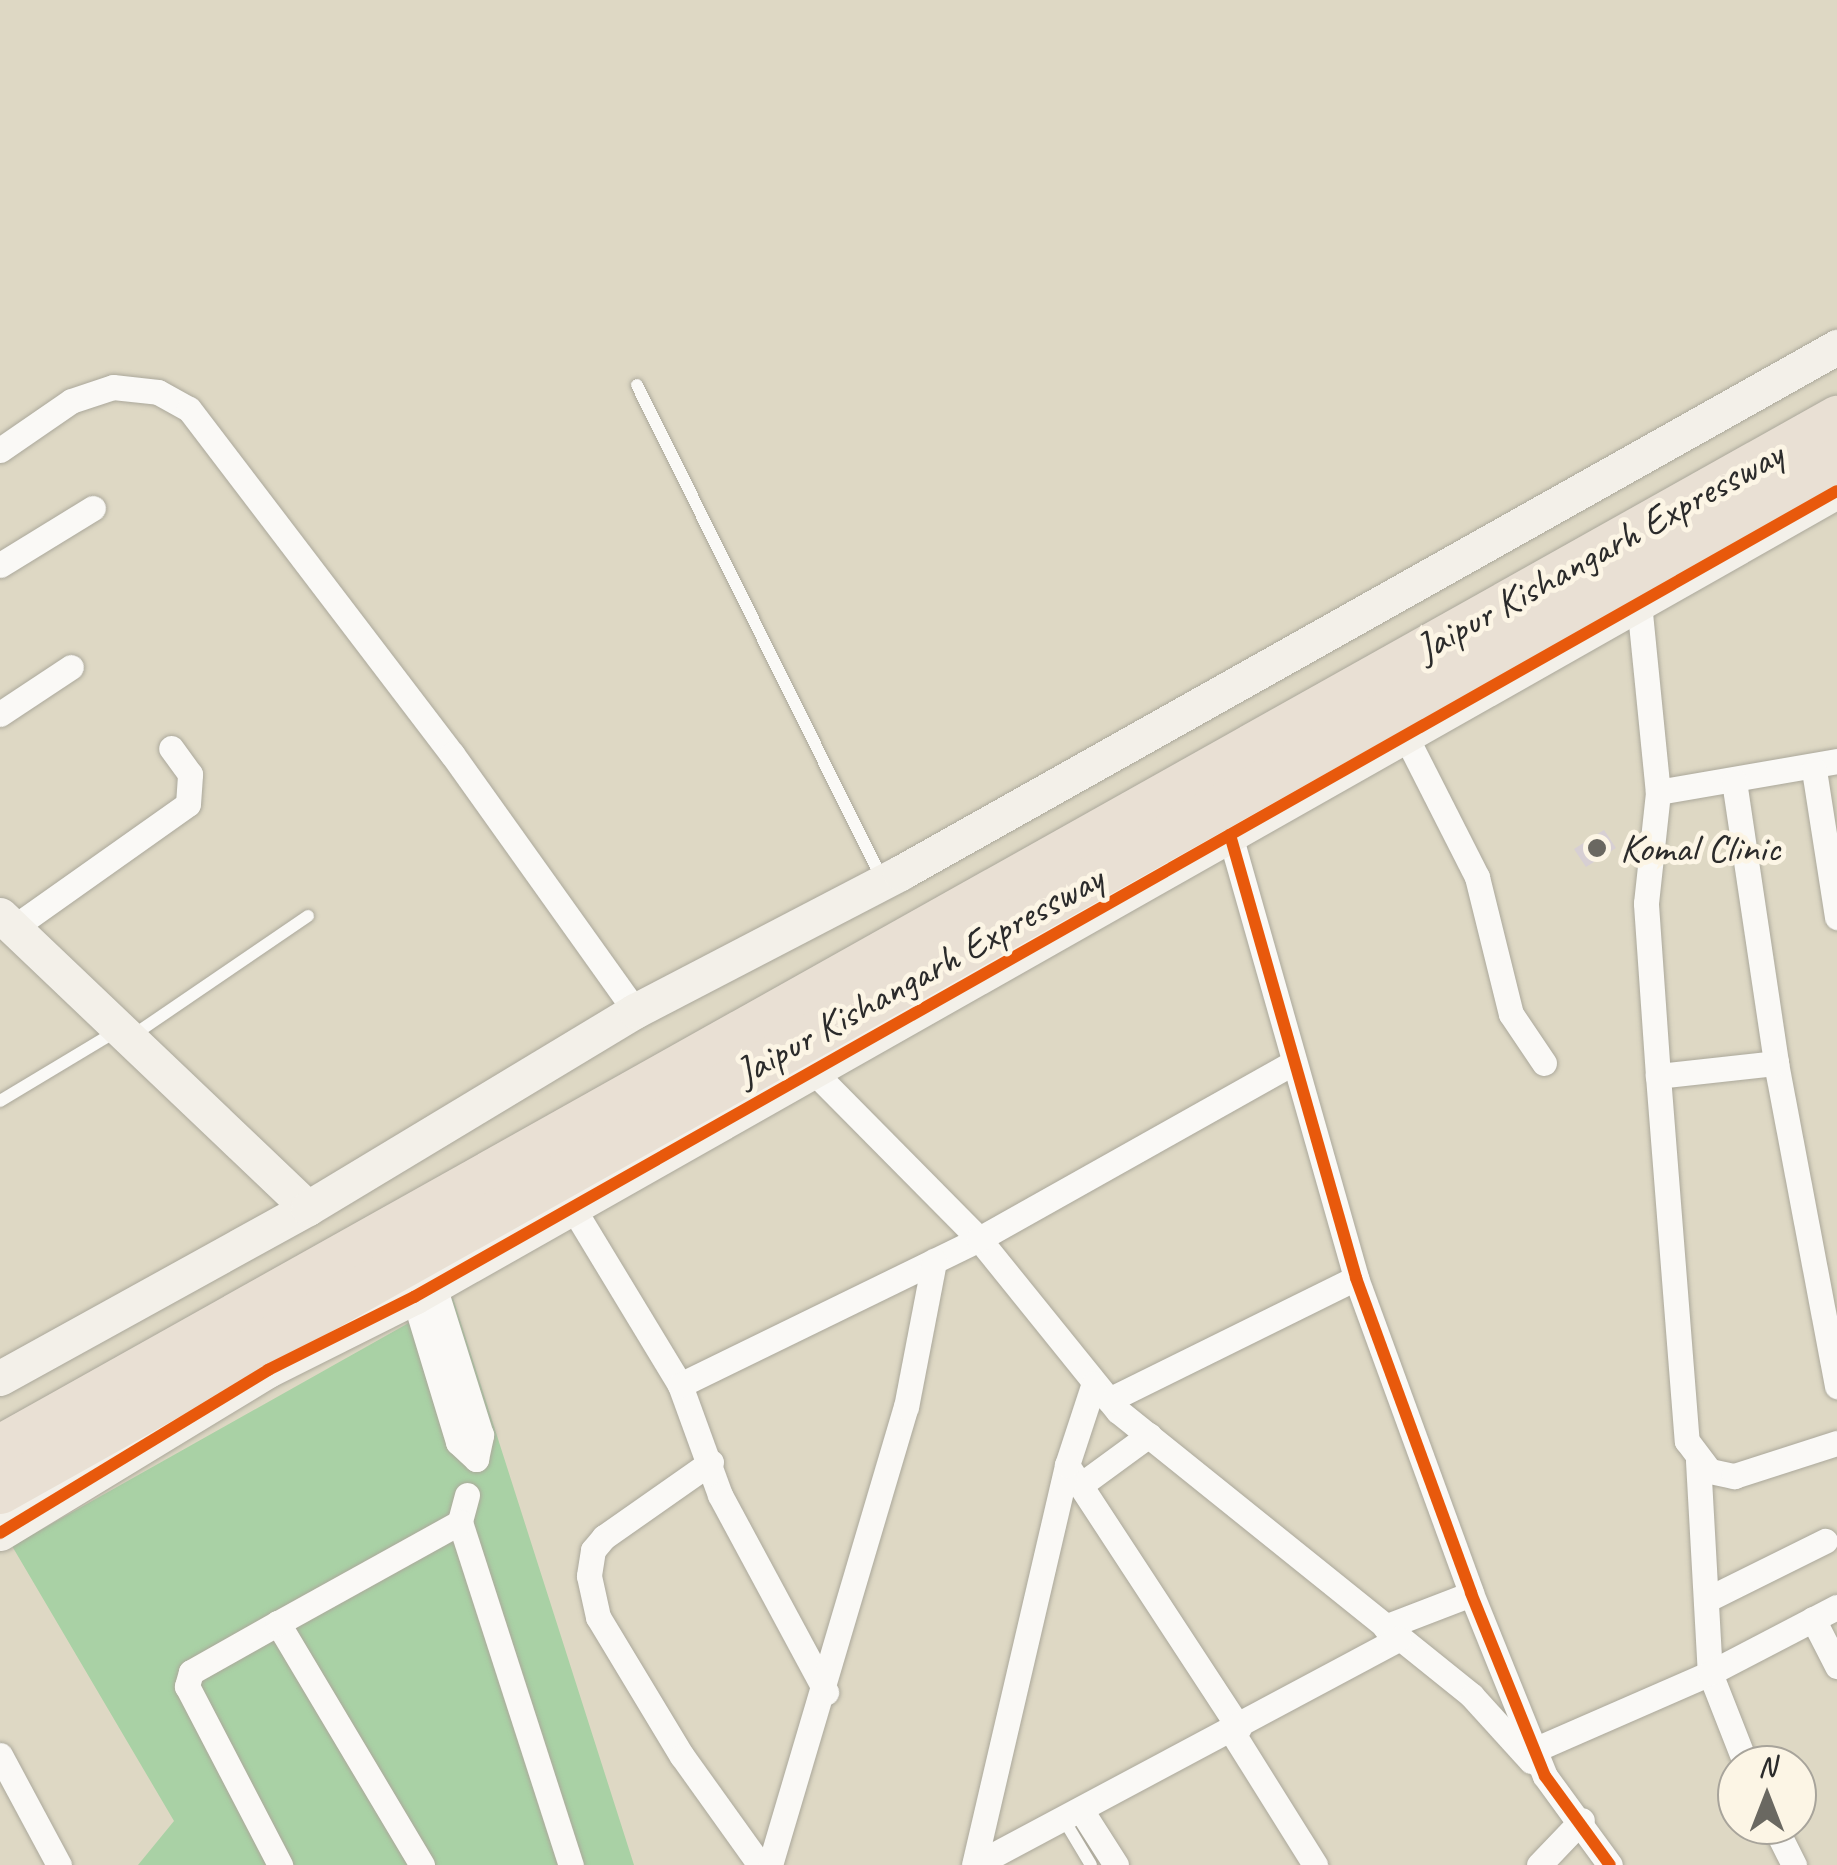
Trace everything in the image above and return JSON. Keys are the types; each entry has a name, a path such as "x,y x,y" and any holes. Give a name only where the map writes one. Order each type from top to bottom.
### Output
{"highway":[{"name":"Jaipur Kishangarh Expressway","path":"0,1446 1837,418"},
{"name":"Jaipur Kishangarh Expressway","path":"0,1491 1836,490"}],"street":[{"path":"0,1378 308,1208 635,1011 883,882 1837,347"},
{"path":"0,450 72,401 113,387 158,392 189,410 452,754 635,1011"},
{"path":"0,1534 268,1370 424,1291 810,1068 1406,738 1836,490"},
{"path":"0,565 93,508"},
{"path":"1639,603 1658,792 1646,903 1687,1441 1698,1461 1710,1472 1734,1476 1837,1443"},
{"path":"0,714 70,667"},
{"path":"1406,738 1477,877 1511,1014 1544,1063"},
{"path":"171,748 190,774 188,804 6,922 308,1208"},
{"path":"1658,792 1826,765 1837,917"},
{"path":"1734,781 1776,1063 1837,1386"},
{"path":"1230,835 1356,1278 1472,1594 1545,1776"},
{"path":"680,1385 980,1238 1293,1063"},
{"path":"1658,1076 1776,1063"},
{"path":"810,1068 980,1238 1101,1392 1472,1696 1582,1820 1610,1865"},
{"path":"571,1205 680,1385 720,1495 826,1692"},
{"path":"770,1865 826,1692 906,1407 934,1261"},
{"path":"974,1865 1075,1474 1101,1392 1356,1278"},
{"path":"424,1291 481,1435 476,1459 458,1442 424,1291"},
{"path":"1075,1474 1149,1435"},
{"path":"1698,1461 1710,1674 1738,1745"},
{"path":"711,1462 604,1537 593,1550 589,1576 598,1617 682,1756 760,1865"},
{"path":"1075,1474 1236,1730 1315,1865"},
{"path":"467,1495 460,1522 570,1865"},
{"path":"280,1865 187,1686 191,1672 460,1522"},
{"path":"1706,1600 1826,1541"},
{"path":"974,1865 1236,1730 1392,1633 1472,1594"},
{"path":"1534,1750 1710,1674 1837,1606"},
{"path":"1813,1619 1837,1666"},
{"path":"278,1623 422,1865"},
{"path":"0,1755 59,1865"},
{"path":"1072,1815 1116,1865"},
{"path":"1538,1865 1582,1820"}],"lane":[{"path":"637,386 883,882"},
{"path":"0,1101 125,1033 308,916"},
{"path":"1072,1815 1091,1865"}],"green space":[{"path":"453,1298 634,1865 138,1865 174,1821 12,1546"}],"building":[{"path":"1604,830 1616,848 1586,867 1574,849"}],"cycle path":[{"path":"0,1533 268,1370 414,1297 1837,491"},
{"path":"1230,835 1356,1278 1471,1593 1545,1776 1610,1865"}],"place":[{"name":"Komal Clinic","path":"1597,848"}]}
